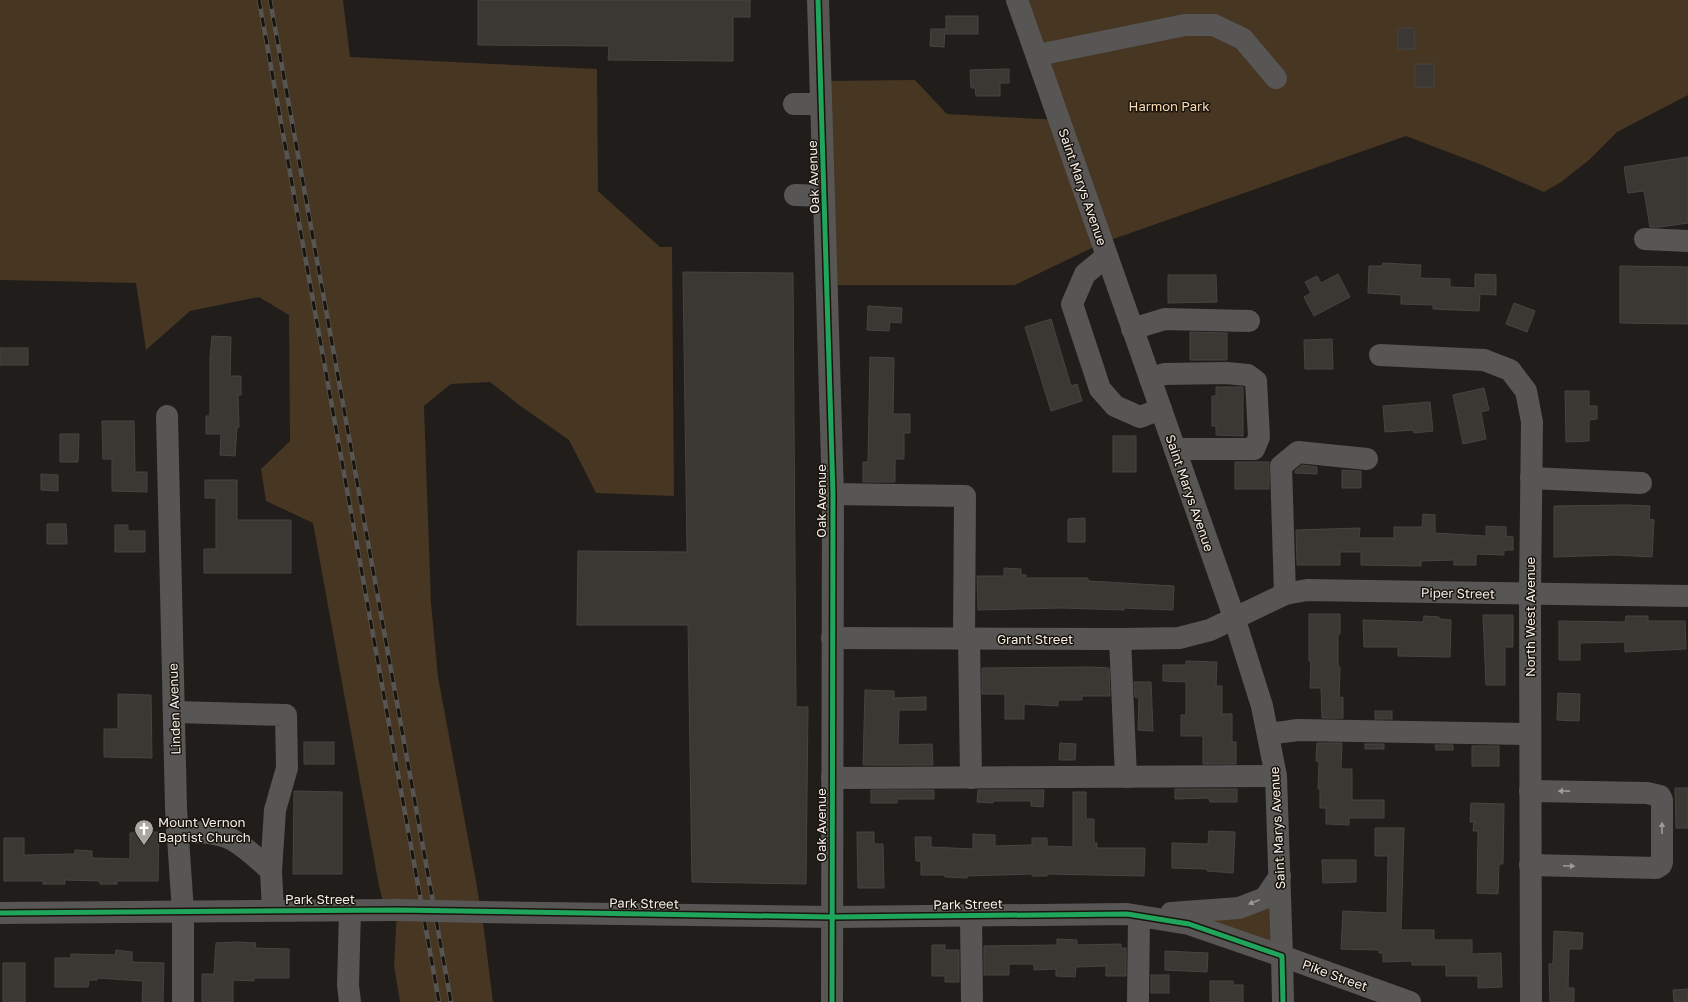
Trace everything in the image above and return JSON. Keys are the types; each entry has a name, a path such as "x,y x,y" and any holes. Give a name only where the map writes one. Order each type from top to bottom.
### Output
{"main road":[{"name":"Saint Marys Avenue","path":"1017,0 1038,55 1132,329 1234,618 1262,706 1276,776 1282,956"},
{"name":"Pike Street","path":"1282,956 1410,1002"}],"street":[{"name":"Oak Avenue","path":"818,0 833,494 832,1002"},
{"path":"1038,55 1185,25 1214,25 1243,39 1276,78"},
{"path":"794,104 821,104"},
{"path":"795,195 824,196"},
{"path":"1645,239 1688,241"},
{"path":"1107,256 1085,274 1072,304 1100,389 1115,406 1140,417 1160,409"},
{"path":"1132,329 1165,319 1249,321"},
{"name":"North West Avenue","path":"1380,355 1484,360 1510,370 1526,391 1532,422 1530,594 1531,1002"},
{"path":"1150,378 1164,374 1226,373 1248,375 1256,381 1259,438 1254,449 1175,449"},
{"name":"Linden Avenue","path":"167,416 177,832 182,912 183,1002"},
{"path":"1286,594 1282,466 1298,452 1366,459"},
{"path":"1531,478 1641,483"},
{"path":"833,494 965,496 966,638 971,778"},
{"name":"Piper Street","path":"1234,618 1286,594 1307,590 1688,596"},
{"name":"Grant Street","path":"832,638 1179,638 1210,630 1234,618"},
{"path":"1120,639 1126,777"},
{"path":"174,712 286,715 287,768 275,810 271,870 273,910"},
{"path":"1268,734 1298,730 1530,734"},
{"path":"832,778 1276,776"},
{"path":"1530,791 1653,793 1660,796 1662,800 1662,862 1661,865 1656,868 1530,865"},
{"path":"177,832 201,832 225,836 251,852 271,870"},
{"path":"1138,1002 1133,915 1202,912 1239,908 1265,898 1280,876"},
{"path":"350,910 348,985 350,1002"},
{"name":"Park Street","path":"0,913 397,910 833,917 1133,915 1189,924 1282,956"},
{"path":"971,915 972,1002"},
{"name":"Saint Marys Avenue","path":"1282,956 1283,1002"}],"green space":[{"path":"0,0 343,0 350,57 597,69 598,191 660,247 672,247 674,496 596,493 569,440 519,405 490,382 451,384 424,406 431,603 438,677 476,881 493,1002 400,1002 394,966 397,910 385,910 379,886 313,523 266,501 261,469 290,441 289,315 259,297 190,311 146,350 136,283 0,280"},
{"name":"Harmon Park","path":"1017,0 1688,0 1688,95 1617,132 1589,160 1561,182 1544,192 1482,165 1406,136 1102,243 1015,285 827,285 820,81 915,80 947,114 1060,120"},
{"path":"1280,876 1282,956 1189,924 1239,908"}],"building":[{"path":"478,0 750,0 750,17 733,17 733,61 608,60 609,46 478,45"},
{"path":"946,16 978,16 978,34 946,34"},
{"path":"1398,28 1414,28 1415,49 1398,49"},
{"path":"931,29 945,29 944,47 930,46"},
{"path":"1415,64 1434,64 1434,87 1415,87"},
{"path":"1009,69 1009,83 1000,83 1000,96 976,96 975,88 971,88 970,70"},
{"path":"1688,157 1688,223 1650,227 1644,191 1628,193 1624,167"},
{"path":"1383,263 1421,265 1420,278 1450,279 1450,287 1475,288 1475,274 1496,275 1496,295 1480,294 1479,311 1433,309 1433,305 1401,304 1401,295 1368,293 1369,266 1382,266"},
{"path":"1620,266 1688,267 1688,324 1620,323"},
{"path":"683,272 793,273 796,707 808,707 806,884 692,882 688,625 577,625 578,551 687,552"},
{"path":"1338,274 1350,297 1314,316 1304,297 1311,293 1305,282 1317,276 1321,283"},
{"path":"1168,275 1216,275 1217,302 1168,303"},
{"path":"1514,303 1535,311 1527,332 1506,324"},
{"path":"868,306 902,308 901,323 890,322 889,331 867,330"},
{"path":"1051,319 1071,386 1077,384 1082,401 1051,411 1025,327"},
{"path":"1190,332 1227,333 1227,360 1190,360"},
{"path":"212,336 231,337 230,376 241,376 241,395 238,395 239,427 237,427 235,456 220,455 221,434 206,434 206,416 210,416 210,358"},
{"path":"1332,339 1333,369 1305,369 1304,340"},
{"path":"0,348 28,348 28,365 0,365"},
{"path":"870,357 894,358 893,414 910,414 910,433 904,433 904,459 895,459 895,482 863,482 863,462 868,462"},
{"path":"1216,387 1243,387 1243,436 1216,435 1216,426 1212,426 1212,396 1216,396"},
{"path":"1484,388 1489,410 1481,412 1486,439 1463,444 1453,395"},
{"path":"1565,391 1589,391 1589,406 1597,406 1597,419 1589,420 1589,441 1566,442"},
{"path":"1430,402 1433,431 1414,433 1413,430 1385,432 1383,406"},
{"path":"102,421 134,421 135,472 147,472 147,492 112,491 112,459 103,459"},
{"path":"60,434 79,434 78,462 60,462"},
{"path":"1113,436 1136,436 1136,472 1113,472"},
{"path":"1235,462 1269,462 1269,489 1235,489"},
{"path":"1302,465 1317,467 1317,474 1295,473 1295,471"},
{"path":"1342,470 1361,471 1361,488 1342,488"},
{"path":"41,474 58,475 58,491 41,490"},
{"path":"205,480 237,480 237,520 291,520 291,573 204,573 204,549 216,549 216,498 205,498"},
{"path":"1554,506 1650,506 1649,519 1654,520 1652,557 1616,555 1554,557"},
{"path":"1423,514 1435,515 1435,533 1486,536 1486,526 1506,527 1506,536 1513,537 1513,550 1504,550 1504,555 1476,554 1476,565 1454,565 1454,560 1421,561 1421,566 1361,565 1361,552 1340,552 1340,565 1297,565 1296,530 1360,528 1359,538 1394,538 1394,527 1422,527"},
{"path":"1085,518 1085,542 1068,542 1068,519"},
{"path":"47,524 66,524 67,544 47,544"},
{"path":"115,525 128,525 128,531 145,531 145,552 115,552"},
{"path":"1004,568 1021,569 1021,575 1026,575 1026,578 1088,578 1088,581 1174,586 1173,610 1061,608 978,610 977,576 1004,576"},
{"path":"1309,614 1340,614 1340,634 1338,634 1338,667 1340,667 1339,698 1343,697 1343,718 1322,718 1321,688 1310,688 1311,661 1309,661"},
{"path":"1483,615 1513,615 1513,647 1505,647 1505,685 1486,685"},
{"path":"1424,616 1439,617 1439,619 1451,620 1450,657 1398,656 1398,647 1364,647 1363,620 1423,622"},
{"path":"1626,616 1648,616 1648,621 1685,621 1686,649 1625,652 1625,642 1580,643 1580,660 1559,660 1559,621 1625,622"},
{"path":"1186,661 1217,662 1216,686 1222,686 1222,714 1232,714 1232,742 1236,742 1236,764 1203,764 1203,736 1181,736 1181,715 1186,715 1186,682 1163,681 1163,665 1186,665"},
{"path":"982,668 1109,668 1110,696 1082,696 1082,700 1058,700 1058,706 1024,704 1024,719 1005,719 1005,694 982,694"},
{"path":"1134,682 1151,682 1153,731 1138,730 1139,698 1135,697"},
{"path":"865,690 894,691 894,698 926,697 926,710 899,710 898,745 932,744 933,765 863,765"},
{"path":"1558,693 1580,694 1579,721 1557,720"},
{"path":"118,694 151,695 152,758 104,757 104,729 118,729"},
{"path":"1375,711 1392,711 1392,719 1375,719"},
{"path":"304,742 334,742 334,764 304,764"},
{"path":"1060,743 1076,744 1075,760 1059,760"},
{"path":"1317,743 1342,743 1341,769 1352,769 1352,800 1384,800 1384,818 1349,818 1349,825 1326,824 1326,808 1320,808 1320,789 1318,789 1319,761 1316,761"},
{"path":"1365,744 1384,744 1384,749 1365,749"},
{"path":"1435,745 1453,745 1453,750 1436,750"},
{"path":"1472,746 1499,746 1499,766 1472,766"},
{"path":"1675,788 1688,788 1688,828 1676,828"},
{"path":"1175,789 1237,789 1237,802 1210,802 1209,798 1175,799"},
{"path":"871,790 934,790 934,799 897,799 897,803 871,803"},
{"path":"978,790 1044,790 1043,807 1031,806 1031,801 993,801 993,803 977,802"},
{"path":"294,791 342,792 342,874 293,874"},
{"path":"1073,792 1086,792 1086,819 1094,819 1094,843 1097,843 1097,848 1145,848 1144,876 1047,874 1047,876 1032,876 1032,874 967,876 967,878 945,877 945,875 921,875 921,861 916,861 915,837 931,837 931,847 973,849 973,834 995,835 995,846 1032,845 1032,838 1047,838 1047,846 1073,847"},
{"path":"1471,803 1504,804 1503,864 1499,864 1498,894 1477,893 1478,831 1473,831 1474,822 1470,822"},
{"path":"1375,828 1404,828 1401,930 1434,930 1434,940 1472,940 1472,954 1501,953 1502,987 1478,988 1478,976 1446,976 1446,965 1412,965 1412,961 1383,962 1383,953 1379,953 1379,950 1341,949 1343,911 1387,913 1388,856 1375,856"},
{"path":"1209,831 1235,832 1233,873 1207,871 1207,869 1172,868 1172,843 1208,844"},
{"path":"159,832 158,881 117,881 117,884 100,884 100,881 65,880 65,884 43,884 43,881 4,881 4,838 24,838 24,855 75,854 75,850 92,851 92,858 130,859 130,833"},
{"path":"857,832 874,832 874,844 883,844 884,888 858,888"},
{"path":"1322,860 1356,860 1356,882 1323,883"},
{"path":"1554,931 1583,933 1582,949 1569,949 1568,988 1574,988 1574,1002 1550,1002 1549,964 1553,964"},
{"path":"1057,939 1077,940 1077,945 1121,944 1121,948 1126,948 1126,976 1106,976 1106,966 1076,967 1075,977 1056,976 1056,969 1034,970 1034,964 1009,964 1009,975 984,975 984,946 1057,945"},
{"path":"216,943 256,943 255,948 289,949 289,978 254,978 254,981 233,980 233,1002 202,1002 202,974 214,974"},
{"path":"932,945 945,945 945,950 959,950 959,982 945,982 945,976 932,976"},
{"path":"116,950 132,952 132,962 164,963 163,1002 142,1002 143,981 97,978 97,980 89,980 88,987 55,987 55,958 71,958 71,954 115,955"},
{"path":"1165,951 1208,953 1207,972 1165,970"},
{"path":"3,963 25,963 25,1002 3,1002"},
{"path":"1151,975 1169,975 1169,993 1151,993"},
{"path":"1210,981 1233,981 1233,985 1243,985 1243,1002 1210,1002"},
{"path":"1688,989 1688,1002 1674,1002 1673,990"}],"railway":[{"path":"259,0 439,1002"},
{"path":"270,0 451,1002"}],"cycle path":[{"path":"818,0 833,494 832,1002"},
{"path":"0,913 397,910 833,917 1127,914 1189,924 1282,956 1283,1002"}],"place":[{"name":"Mount Vernon Baptist Church","path":"144,846"}]}
